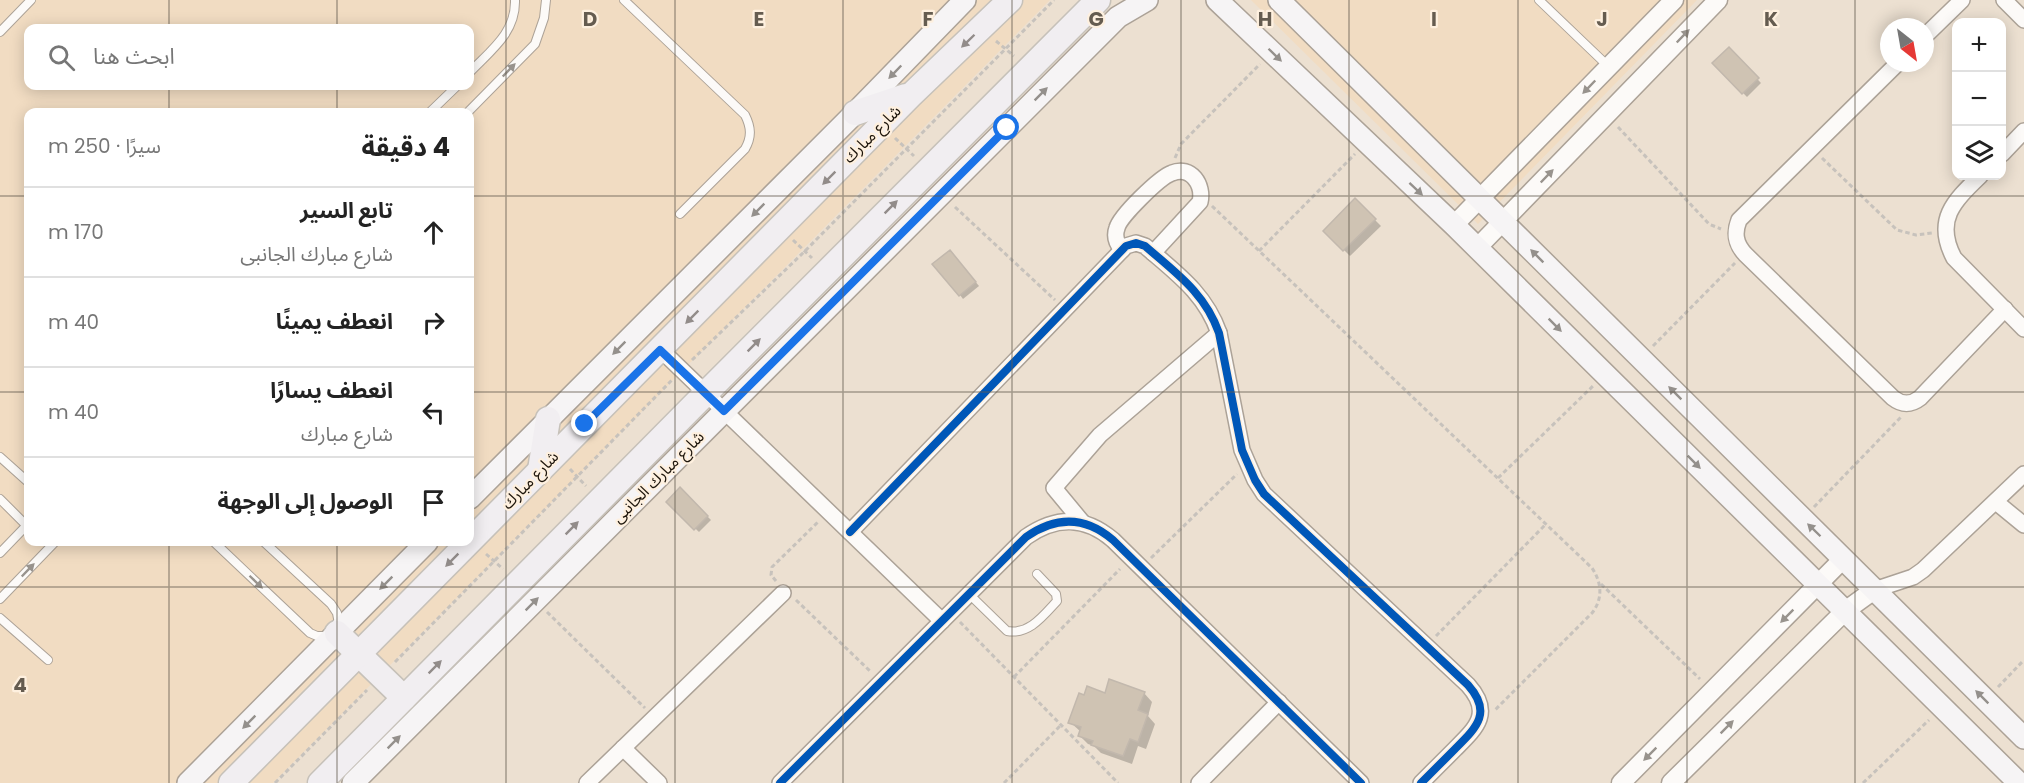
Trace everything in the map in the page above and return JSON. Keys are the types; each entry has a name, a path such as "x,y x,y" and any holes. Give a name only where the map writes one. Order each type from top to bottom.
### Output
{"main road":[{"path":"474,494 965,0"},
{"name":"شارع مبارك","path":"474,537 882,124 1010,0"},
{"path":"320,783 1098,0"},
{"name":"شارع مبارك الجانبى","path":"353,783 1118,17 1147,0"},
{"path":"1217,0 1454,225 2019,783"},
{"path":"1279,0 2024,738"},
{"path":"855,113 911,95"},
{"path":"548,419 548,462"},
{"path":"188,783 423,546"},
{"name":"شارع مبارك","path":"231,783 465,546"},
{"path":"337,633 404,698"}],"street":[{"path":"1454,225 1674,0"},
{"path":"1477,248 1718,0"},
{"path":"1934,27 1962,0"},
{"path":"2004,0 2024,20"},
{"path":"1889,72 1739,220 1737,241 1744,254 1893,398 1906,404 1920,398 2005,309"},
{"path":"2006,149 2024,131"},
{"path":"1122,250 1118,245 1116,233 1120,221 1164,177 1177,171 1184,172 1196,179 1199,184 1202,196 1200,202 1153,252"},
{"path":"1976,180 1955,201 1947,224 1947,242 1954,258 2024,329"},
{"path":"850,532 1122,250 1130,244 1145,246 1201,297 1215,320 1240,442 1247,465 1260,487 1276,507 1426,646 1473,691 1477,698 1480,713 1477,728 1421,783"},
{"path":"1083,523 1054,488 1100,435 1219,333"},
{"path":"660,350 828,512 946,617"},
{"path":"1671,783 1845,611 1874,590 1913,577 1923,570 2024,474"},
{"path":"1996,502 2024,525"},
{"path":"780,783 1026,537 1036,530 1059,522 1083,523 1104,532 1361,783"},
{"path":"1621,783 1843,560"},
{"path":"587,783 786,592"},
{"path":"1199,783 1279,702"},
{"path":"623,748 659,783"}],"lane":[{"path":"0,32 31,0"},
{"path":"474,68 505,36 514,18 515,0"},
{"path":"472,108 534,44 544,18 546,0"},
{"path":"624,0 749,122 750,137 745,149 680,214"},
{"path":"1539,0 1609,67"},
{"path":"434,108 453,90"},
{"path":"0,457 24,478"},
{"path":"0,499 24,521"},
{"path":"0,554 24,529"},
{"path":"0,599 51,546"},
{"path":"218,546 310,633 324,637 337,633 339,618 331,604 268,546"},
{"path":"969,594 1007,631 1022,631 1034,624 1057,601 1056,594 1037,574"},
{"path":"0,618 48,660"}],"path":[{"path":"275,783 682,370 805,251 1054,0"},
{"path":"982,27 1028,70"},
{"path":"1177,171 1175,160 1181,144 1272,52"},
{"path":"1607,115 1709,224 1724,229 1737,226"},
{"path":"882,124 928,170"},
{"path":"1259,251 1367,142"},
{"path":"1812,148 1897,230 1925,235 1947,224"},
{"path":"941,194 1065,310"},
{"path":"1202,196 1592,568 1599,583 1712,691"},
{"path":"780,227 826,272"},
{"path":"1641,359 1744,254"},
{"path":"1498,478 1605,374"},
{"path":"1802,519 1920,398"},
{"path":"548,462 578,477 600,500"},
{"path":"1014,677 1136,563 1247,465"},
{"path":"828,512 772,567 771,575 881,682"},
{"path":"1426,646 1546,524"},
{"path":"474,543 518,583"},
{"path":"1477,728 1592,614 1599,599 1599,583"},
{"path":"536,600 654,718"},
{"path":"946,617 1014,677 1118,783"},
{"path":"1986,700 2024,660"},
{"path":"1863,783 1942,707"},
{"path":"1004,783 1061,725"}],"shaded area":[{"path":"0,0 1050,0 273,783 0,783"},
{"path":"1251,0 1697,0 1478,224"}],"building":[{"path":"1729,47 1759,78 1742,94 1712,63"},
{"path":"1355,198 1376,219 1343,251 1323,231"},
{"path":"950,250 976,282 959,296 932,264"},
{"path":"680,487 708,516 694,530 666,502"},
{"path":"1109,679 1145,692 1138,710 1148,714 1138,742 1130,739 1123,756 1091,745 1093,741 1078,736 1081,727 1068,723 1079,693 1084,695 1087,686 1105,693"}],"cycle path":[{"path":"850,532 1126,246 1136,243 1145,246 1198,295 1213,319 1219,333 1242,450 1264,494 1468,685 1475,695 1480,712 1475,727 1421,783"},
{"path":"780,783 1026,537 1037,530 1059,522 1092,526 1113,540 1361,783"}],"route":[{"path":"585,424 660,350 724,411 1007,128"}]}
